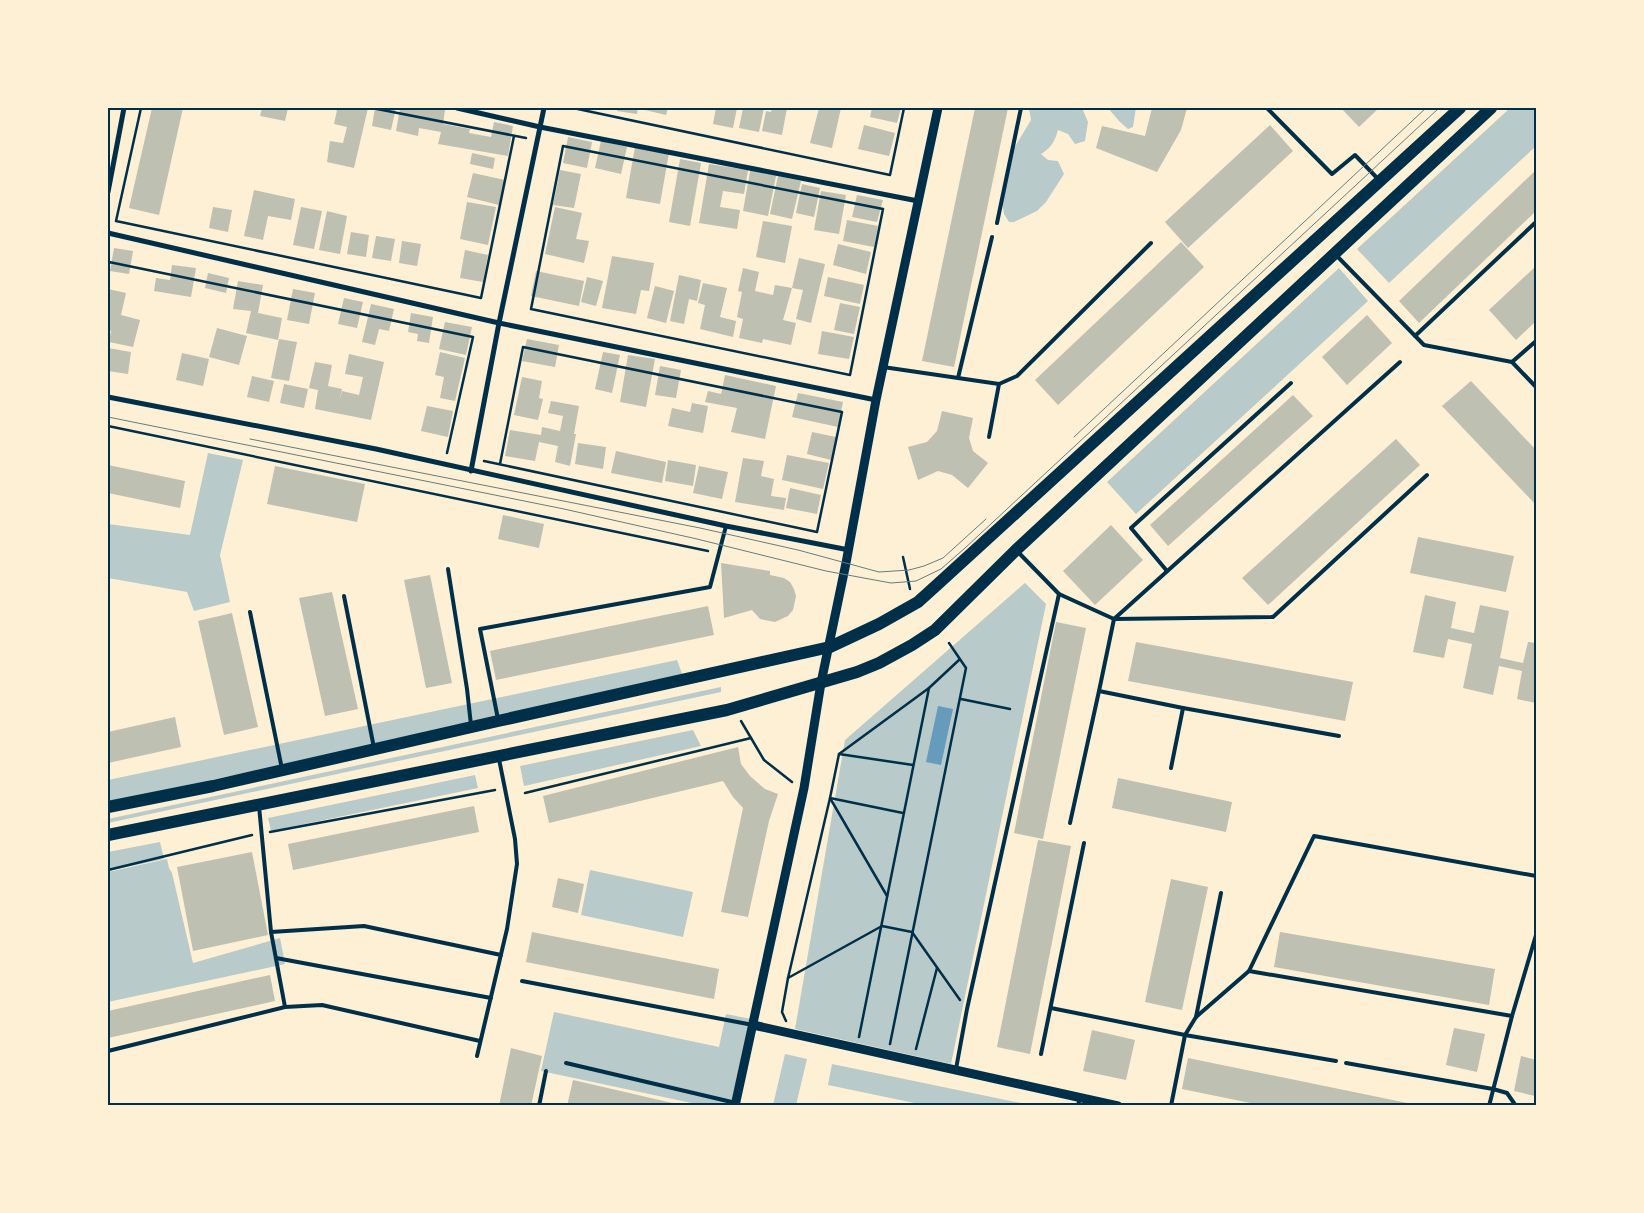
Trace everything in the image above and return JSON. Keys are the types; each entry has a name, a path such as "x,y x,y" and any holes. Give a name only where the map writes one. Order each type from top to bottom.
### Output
{"main road":[{"path":"108,807 282,771 830,647 879,624 918,602 1460,108"},
{"path":"108,835 727,710 821,683 880,663 935,630 1016,550 1490,108"}],"street":[{"path":"108,192 124,108"},
{"path":"457,108 540,127 919,202"},
{"path":"471,471 499,323 544,108"},
{"path":"736,1104 804,788 821,683 849,550 876,400 938,108"},
{"path":"108,233 499,323 876,400"},
{"path":"108,398 376,449 726,526 849,550"},
{"path":"753,1025 956,1070 1079,1101 1118,1106"}],"lane":[{"path":"997,223 1021,108"},
{"path":"1267,108 1332,174 1355,155 1381,182"},
{"path":"1415,336 1536,222"},
{"path":"958,378 992,236"},
{"path":"883,367 999,384 1017,376 1151,243"},
{"path":"1334,253 1424,345 1512,362 1536,387"},
{"path":"1512,362 1536,341"},
{"path":"1070,823 1114,619 1400,362"},
{"path":"1167,571 1131,528 1291,383"},
{"path":"989,437 999,384"},
{"path":"1016,550 1059,594 1114,619 1272,617 1427,475"},
{"path":"498,721 480,629 710,588 726,526"},
{"path":"448,569 472,728"},
{"path":"956,1070 967,1009 1059,594"},
{"path":"344,596 374,750"},
{"path":"250,612 282,771"},
{"path":"1099,691 1338,736"},
{"path":"1171,768 1184,708"},
{"path":"477,1056 507,929 517,864 516,840 498,755"},
{"path":"259,804 271,932 285,1007"},
{"path":"1171,1106 1185,1035 1196,1017 1249,971 1314,836 1536,876"},
{"path":"1041,1054 1084,843"},
{"path":"1196,1017 1221,893"},
{"path":"271,932 364,926 501,955"},
{"path":"1489,1106 1512,1016 1536,935"},
{"path":"276,958 491,998"},
{"path":"1249,971 1512,1016"},
{"path":"522,980 753,1025"},
{"path":"108,1051 285,1007 322,1005 480,1041"},
{"path":"1051,1008 1185,1035 1336,1061"},
{"path":"566,1063 736,1104"},
{"path":"1346,1063 1493,1089 1507,1094 1516,1106"},
{"path":"539,1106 546,1071"}],"path":[{"path":"141,108 116,221 481,298 514,136"},
{"path":"372,108 526,138"},
{"path":"572,108 890,174 904,108"},
{"path":"563,146 883,209 850,374 531,309 563,146"},
{"path":"108,270 109,262 474,337 447,454"},
{"path":"482,460 500,464 817,532 842,412 523,347 500,464"},
{"path":"108,426 708,551"},
{"path":"903,557 910,589"},
{"path":"889,1049 966,668 949,643"},
{"path":"788,1026 782,1012 788,978 840,754 929,688 959,660"},
{"path":"858,1042 929,688"},
{"path":"961,699 1010,709"},
{"path":"741,721 764,760 792,782"},
{"path":"525,793 751,738"},
{"path":"840,754 913,765"},
{"path":"108,870 263,833 505,788"},
{"path":"830,798 903,813"},
{"path":"830,798 888,896"},
{"path":"788,978 882,926 912,932 967,1009"},
{"path":"915,1054 937,968"}],"shaded area":[{"path":"1029,108 1082,108 1088,122 1085,141 1075,144 1068,134 1058,130 1052,144 1041,154 1048,160 1058,161 1064,174 1046,202 1037,211 1014,222 1009,222 1004,214 1002,200 1013,150 1031,120"},
{"path":"1108,108 1136,108 1133,127 1128,129"},
{"path":"1510,108 1536,108 1536,146 1389,283 1357,249"},
{"path":"1339,268 1368,301 1136,514 1107,482"},
{"path":"208,453 243,460 220,555 230,602 194,611 187,592 108,578 108,524 190,535"},
{"path":"1025,583 1046,604 951,1064 795,1029 845,740"},
{"path":"677,660 684,679 108,802 108,780"},
{"path":"721,687 721,692 108,823 108,819"},
{"path":"693,730 701,746 524,786 520,766"},
{"path":"475,775 478,788 271,831 268,818"},
{"path":"160,842 164,859 108,871 108,852"},
{"path":"167,859 193,963 280,938 285,964 108,1002 108,872"},
{"path":"590,870 693,892 683,937 581,915"},
{"path":"554,1012 719,1047 726,1014 751,1019 732,1105 701,1105 541,1071"},
{"path":"785,1054 807,1059 796,1105 773,1105"},
{"path":"832,1064 1030,1105 924,1105 828,1085"}],"water":[{"path":"938,706 953,709 941,765 926,762"}],"building":[{"path":"152,108 183,108 159,215 129,208"},
{"path":"262,108 288,108 285,121 260,116"},
{"path":"329,108 368,108 354,168 327,162 330,141 343,143 347,127 334,124 337,110"},
{"path":"375,108 396,108 391,130 372,126"},
{"path":"400,108 434,108 445,110 443,124 470,129 469,133 491,137 494,122 513,126 508,156 438,144 441,132 419,128 418,136 396,131"},
{"path":"617,108 638,108 637,114 617,111"},
{"path":"645,108 668,108 666,115 645,110"},
{"path":"716,108 737,108 733,128 713,124"},
{"path":"743,108 764,108 759,132 739,128"},
{"path":"772,108 787,108 782,135 762,131 766,111 771,112"},
{"path":"819,108 841,108 832,148 810,143"},
{"path":"872,108 901,108 897,123 870,117"},
{"path":"975,108 1008,108 954,367 922,361"},
{"path":"1152,108 1187,108 1181,130 1157,172 1096,148 1102,126 1145,136"},
{"path":"1341,108 1379,108 1359,127"},
{"path":"864,125 895,133 889,156 858,149"},
{"path":"1270,125 1293,151 1188,248 1165,222"},
{"path":"568,137 592,142 587,168 563,163"},
{"path":"601,141 627,147 621,174 595,168"},
{"path":"635,147 669,153 660,204 626,198"},
{"path":"472,153 495,158 493,169 470,164"},
{"path":"680,159 701,163 690,226 669,222"},
{"path":"709,164 748,170 744,194 723,191 720,207 740,210 737,229 699,223"},
{"path":"751,166 777,171 768,216 743,211"},
{"path":"560,170 581,174 574,208 553,205"},
{"path":"1536,170 1536,211 1419,323 1399,301"},
{"path":"473,173 505,180 499,205 467,197"},
{"path":"778,176 801,181 792,219 770,214"},
{"path":"802,184 820,188 814,217 796,213"},
{"path":"254,190 295,199 291,220 268,216 263,240 244,236"},
{"path":"821,191 846,195 839,234 814,230"},
{"path":"857,195 883,200 877,222 852,217"},
{"path":"467,202 496,207 488,245 460,239"},
{"path":"213,207 232,210 228,232 209,228"},
{"path":"301,207 322,211 314,249 293,245"},
{"path":"555,207 582,213 576,239 589,241 584,263 545,254"},
{"path":"327,211 347,216 340,254 319,250"},
{"path":"847,220 878,226 874,247 843,241"},
{"path":"763,221 792,226 785,263 756,257"},
{"path":"351,232 369,235 366,257 347,254"},
{"path":"376,236 395,239 391,261 372,258"},
{"path":"402,241 421,244 417,266 399,263"},
{"path":"1181,242 1204,267 1058,405 1035,380"},
{"path":"838,244 871,252 866,274 833,265"},
{"path":"114,248 133,251 129,274 110,271"},
{"path":"465,250 488,255 483,282 460,278"},
{"path":"612,256 654,263 649,291 641,290 636,314 602,308"},
{"path":"799,258 825,264 811,323 796,319 803,290 792,288"},
{"path":"172,265 196,268 191,297 154,291 156,278 170,280"},
{"path":"1536,266 1536,321 1516,340 1489,310"},
{"path":"743,268 759,272 755,291 773,295 775,285 792,288 783,320 796,323 791,345 763,339 762,343 739,338 743,319 737,317 742,292 738,291"},
{"path":"536,271 584,281 579,306 531,296"},
{"path":"208,273 229,278 226,293 205,288"},
{"path":"679,275 701,280 697,301 689,299 684,324 670,321"},
{"path":"587,277 603,281 596,306 581,302"},
{"path":"828,277 864,285 860,304 824,296"},
{"path":"238,281 263,285 258,313 282,318 278,340 246,333 251,311 233,309"},
{"path":"703,283 727,288 720,317 736,321 733,337 700,329 705,305 698,303"},
{"path":"655,286 674,291 666,323 647,318"},
{"path":"108,289 126,293 121,315 140,320 133,347 109,342 111,331 108,330"},
{"path":"293,289 315,293 309,324 287,320"},
{"path":"344,298 363,302 357,328 338,324"},
{"path":"840,303 860,307 854,334 834,330"},
{"path":"371,304 394,309 389,331 379,329 375,345 362,342"},
{"path":"411,313 433,317 429,343 417,341 418,334 408,332"},
{"path":"1367,315 1392,343 1347,385 1322,357"},
{"path":"445,322 472,327 466,355 439,349"},
{"path":"217,328 247,336 239,365 209,357"},
{"path":"822,331 854,337 849,359 818,354"},
{"path":"279,339 297,342 289,381 271,378"},
{"path":"527,339 559,345 555,367 522,361"},
{"path":"108,348 131,352 128,374 108,371"},
{"path":"440,352 465,358 455,401 440,398 444,377 435,375"},
{"path":"603,352 620,355 612,393 595,389"},
{"path":"182,353 209,359 203,386 176,380"},
{"path":"349,354 384,362 371,420 315,409 318,390 309,388 315,362 332,365 328,386 342,389 339,401 342,391 359,395 363,377 345,374"},
{"path":"628,355 655,359 646,407 620,402"},
{"path":"660,366 681,370 676,398 655,395"},
{"path":"725,375 776,386 765,439 731,432 737,408 705,402 708,391 721,394"},
{"path":"252,376 274,381 269,402 247,397"},
{"path":"522,377 542,381 539,398 543,399 538,420 514,415"},
{"path":"1471,381 1536,450 1536,505 1442,406"},
{"path":"284,384 308,389 304,408 280,403"},
{"path":"798,393 843,402 838,427 792,417"},
{"path":"1293,395 1313,416 1168,546 1150,525"},
{"path":"551,401 579,406 570,466 555,462 558,446 539,442 535,461 505,456 510,430 541,435 542,427 560,431 563,416 548,413"},
{"path":"692,403 708,406 703,433 668,426 672,408 690,412"},
{"path":"427,406 453,411 448,437 421,431"},
{"path":"942,411 973,418 969,438 973,451 988,463 968,488 952,475 938,471 918,480 908,447 927,442 937,431"},
{"path":"812,432 836,437 831,460 807,454"},
{"path":"1396,439 1420,465 1268,605 1242,578"},
{"path":"578,443 606,447 603,469 575,464"},
{"path":"616,451 666,462 662,483 611,473"},
{"path":"787,455 829,463 823,489 782,480"},
{"path":"743,458 764,461 761,476 774,479 771,496 786,498 784,510 735,502"},
{"path":"668,460 696,465 693,486 665,481"},
{"path":"108,465 185,481 180,508 108,493"},
{"path":"275,466 365,484 357,522 267,504"},
{"path":"699,466 728,472 722,499 693,493"},
{"path":"790,488 821,495 817,514 786,508"},
{"path":"503,515 544,524 539,548 498,539"},
{"path":"1111,525 1143,560 1095,605 1063,571"},
{"path":"1418,537 1514,556 1506,592 1410,573"},
{"path":"721,563 770,571 770,575 784,578 790,582 796,596 793,610 788,616 775,622 760,619 752,610 724,618"},
{"path":"430,575 452,683 426,688 404,580"},
{"path":"332,592 358,709 325,716 299,598"},
{"path":"1425,595 1456,602 1451,628 1474,633 1480,605 1509,611 1500,658 1523,663 1528,642 1536,643 1536,703 1517,699 1522,671 1499,666 1493,695 1463,688 1472,644 1448,639 1444,658 1413,652"},
{"path":"708,606 714,635 496,680 490,651"},
{"path":"232,613 258,727 224,735 198,621"},
{"path":"1056,622 1086,628 1043,839 1014,833"},
{"path":"1136,642 1353,682 1345,721 1128,681"},
{"path":"175,717 181,747 108,763 108,732"},
{"path":"738,747 741,764 750,776 765,789 778,794 769,821 748,917 721,912 743,808 723,781 549,823 543,796"},
{"path":"1118,778 1232,802 1226,832 1112,808"},
{"path":"474,806 479,832 293,870 288,844"},
{"path":"1038,840 1071,846 1030,1054 997,1047"},
{"path":"252,852 268,935 193,951 177,867"},
{"path":"558,878 584,884 578,913 552,907"},
{"path":"1171,879 1208,887 1182,1010 1145,1002"},
{"path":"532,932 719,969 714,999 526,962"},
{"path":"1280,932 1495,969 1489,1005 1274,967"},
{"path":"270,975 275,1001 108,1038 108,1011"},
{"path":"1454,1028 1485,1034 1477,1072 1446,1065"},
{"path":"1092,1030 1135,1040 1126,1080 1083,1071"},
{"path":"511,1048 542,1056 531,1106 499,1106"},
{"path":"1521,1056 1536,1060 1535,1096 1514,1091"},
{"path":"1188,1058 1417,1106 1265,1106 1182,1089"},
{"path":"573,1080 681,1105 681,1106 567,1106"}],"tram line":[{"path":"1074,437 1426,108"},
{"path":"108,417 564,509 826,571 891,583 916,581 941,569 965,548 1439,108"},
{"path":"250,439 700,528 798,550 879,572 909,570 943,558 986,519"}]}
